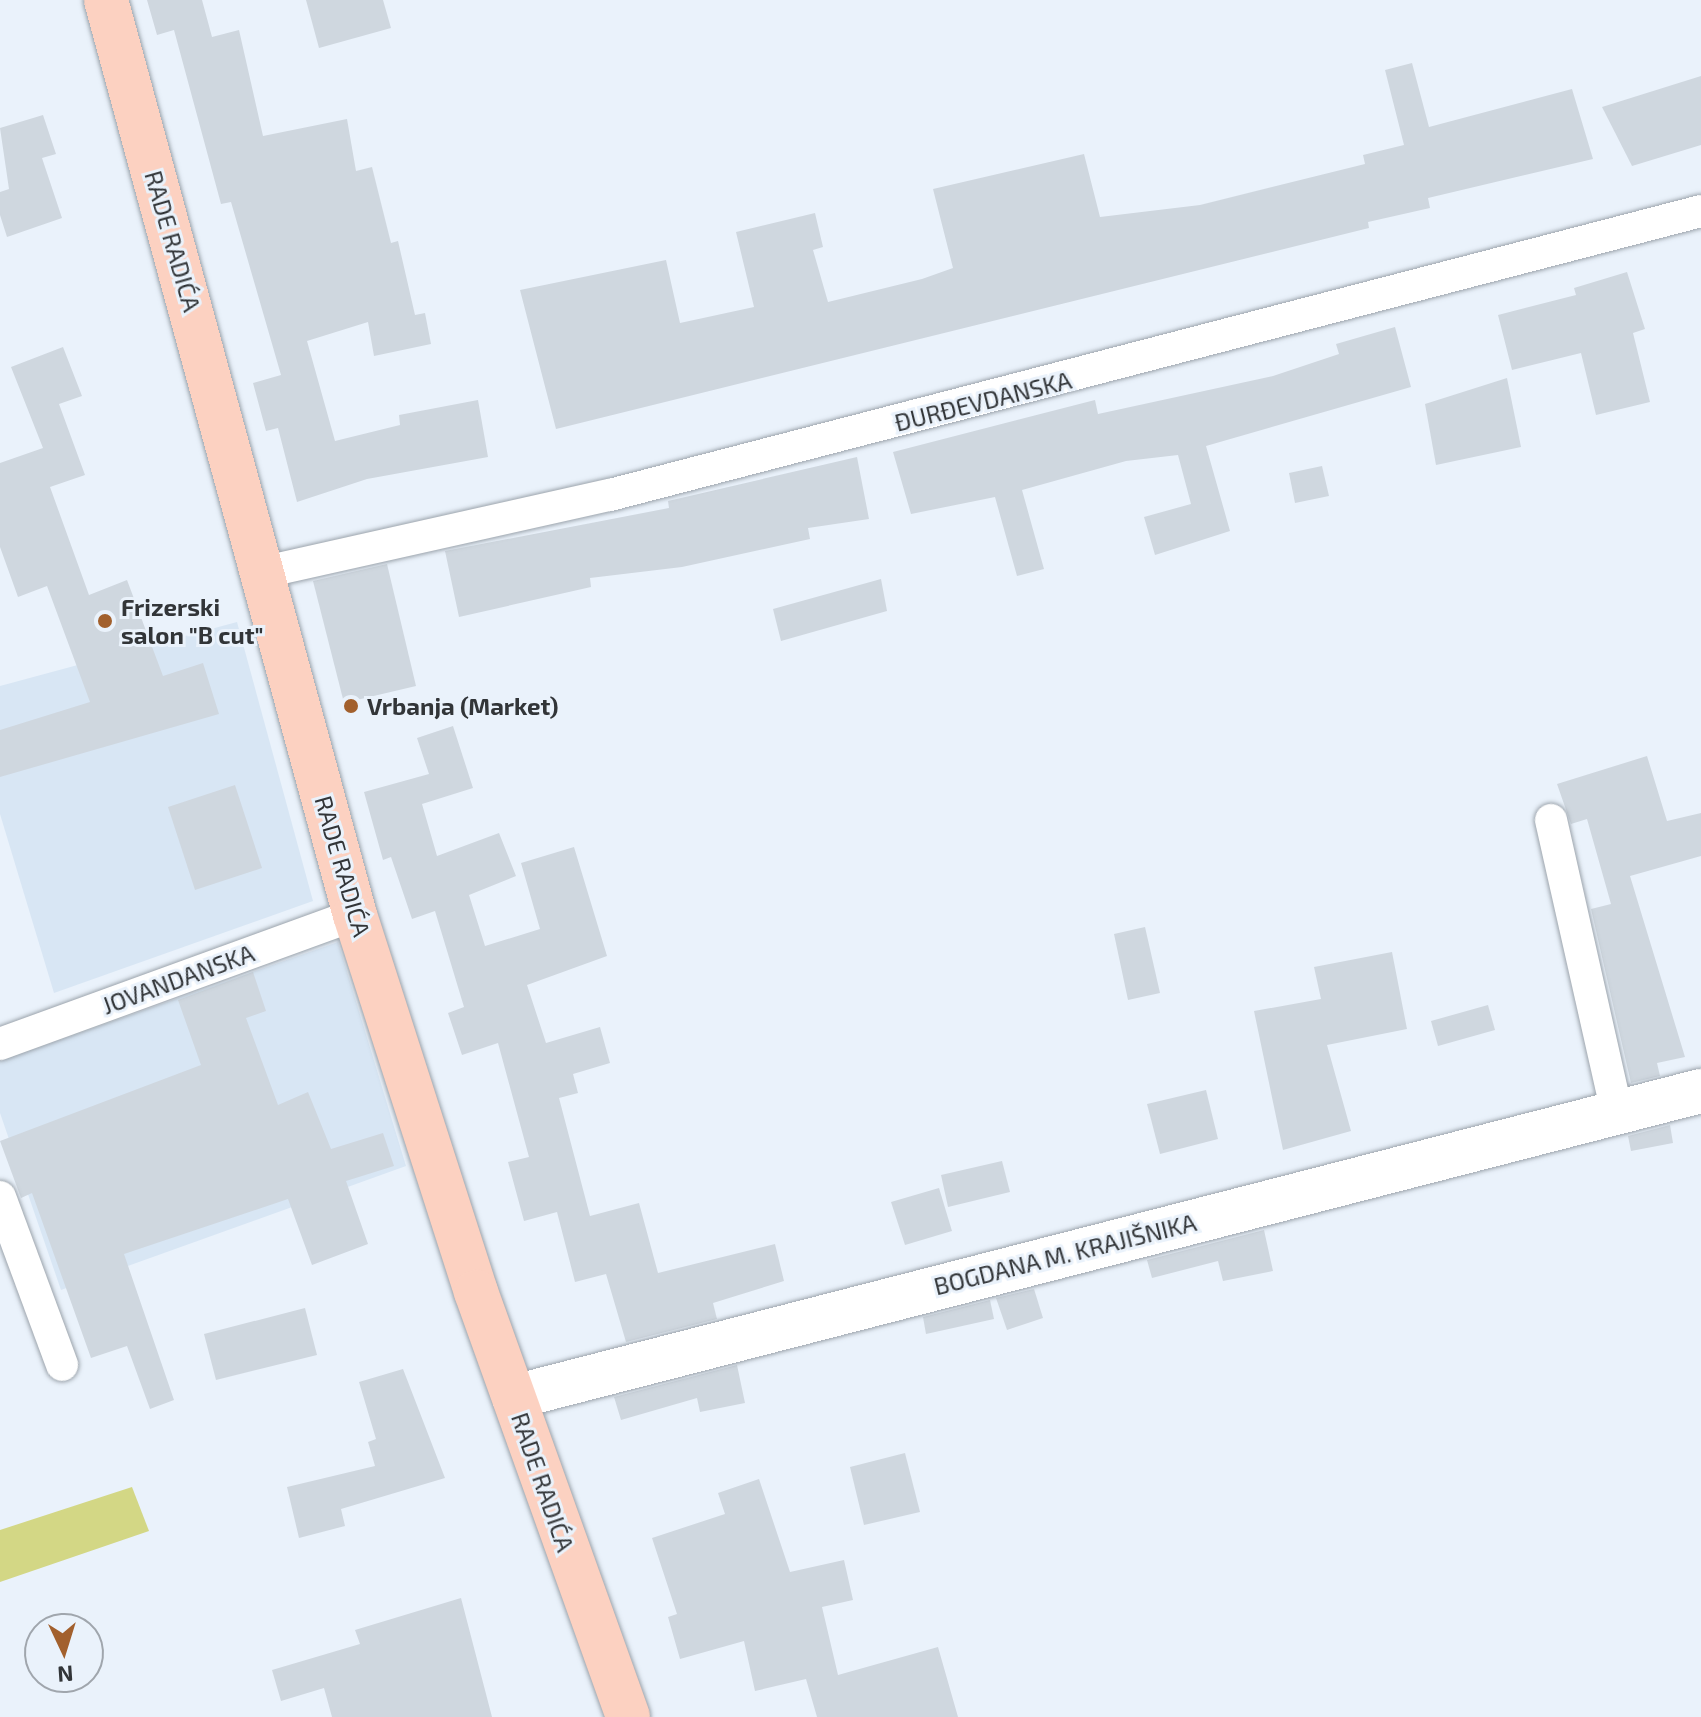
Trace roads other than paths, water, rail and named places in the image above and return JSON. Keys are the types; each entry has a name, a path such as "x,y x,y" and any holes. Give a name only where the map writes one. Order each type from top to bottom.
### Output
{"main road":[{"name":"RADE RADIĆA","path":"106,0 355,915 514,1397 628,1717"}],"street":[{"name":"ĐURĐEVDANSKA","path":"260,573 686,476 1701,211"},
{"path":"1551,820 1617,1113"},
{"name":"JOVANDANSKA","path":"0,1044 355,915"},
{"name":"BOGDANA M. KRAJIŠNIKA","path":"514,1397 1701,1091"},
{"path":"0,1197 62,1365"}],"place":[{"name":"Frizerski salon \"B cut\"","path":"105,621"},
{"name":"Vrbanja (Market)","path":"351,706"}]}
